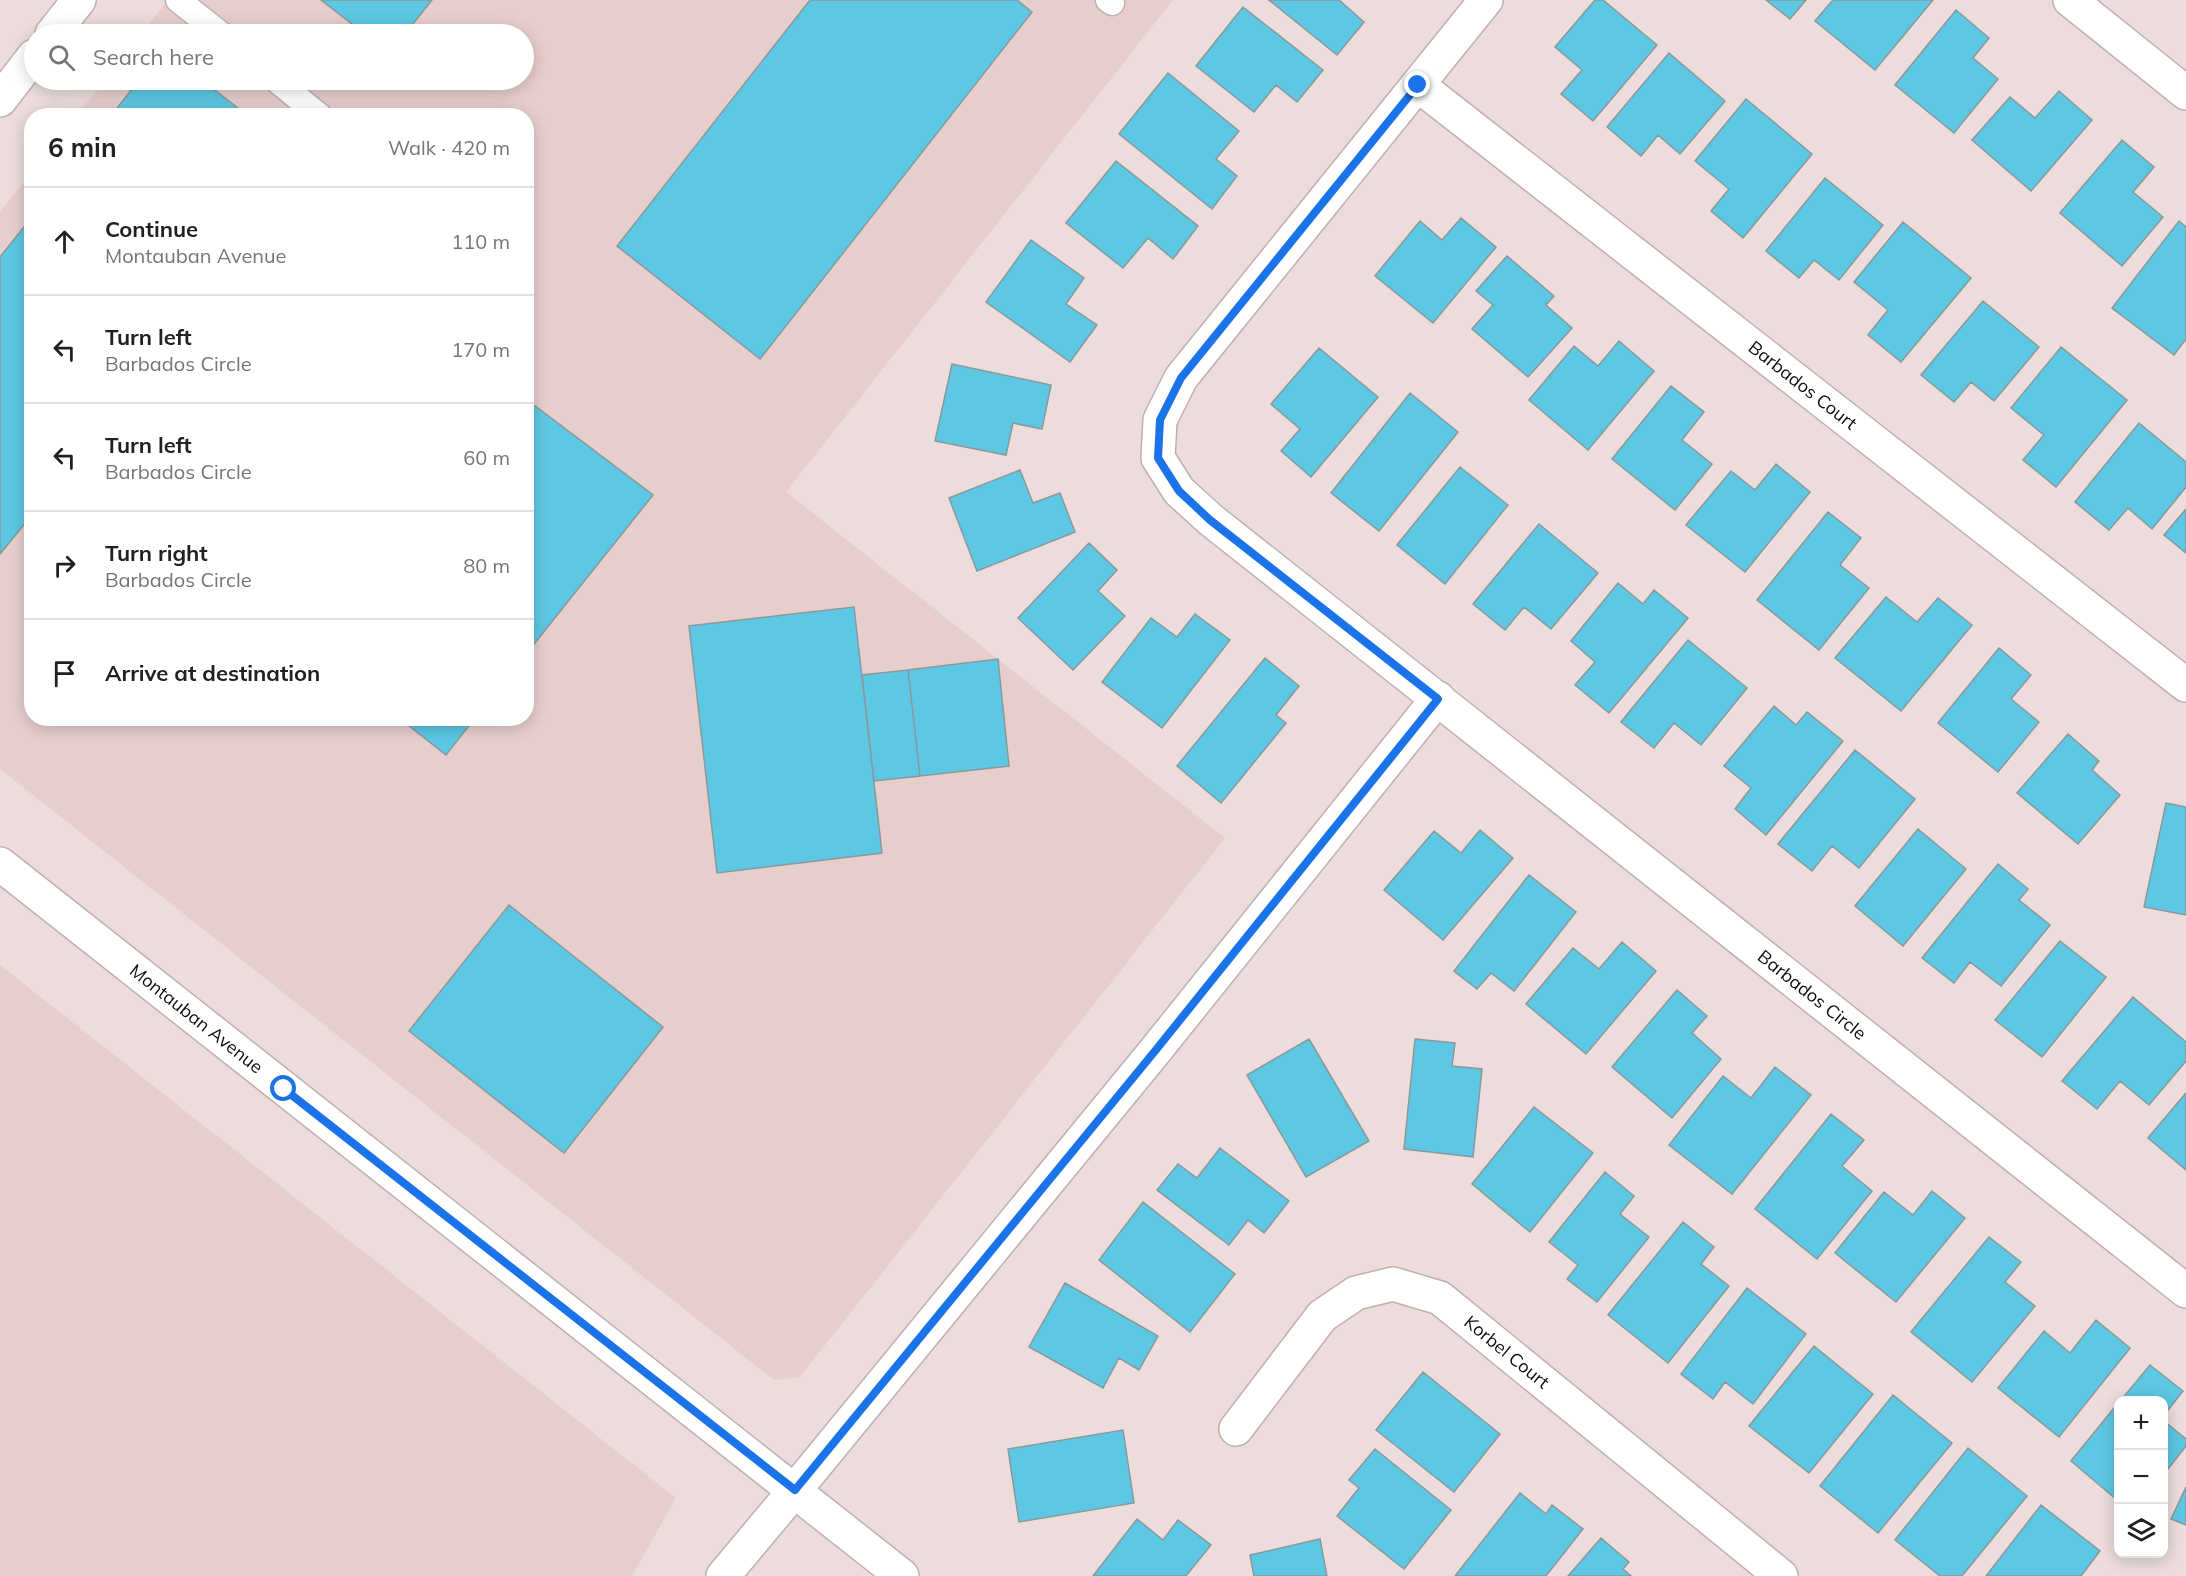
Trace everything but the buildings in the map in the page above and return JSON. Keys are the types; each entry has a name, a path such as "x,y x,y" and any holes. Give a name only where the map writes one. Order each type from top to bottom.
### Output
{"street":[{"path":"60,24 79,0"},
{"name":"Barbados Circle","path":"1486,0 1181,378 1160,420 1158,458 1179,491 1210,520 2186,1291"},
{"path":"2070,0 2186,93"},
{"path":"0,100 24,69"},
{"name":"Barbados Court","path":"1418,85 2186,685"},
{"path":"723,1576 1155,1051 1438,699"},
{"name":"Montauban Avenue","path":"0,864 902,1576"},
{"name":"Korbel Court","path":"1236,1429 1322,1316 1356,1293 1393,1284 1440,1298 1780,1576"}],"lane":[{"path":"178,0 208,24"},
{"path":"288,90 310,108"}],"shaded area":[{"path":"168,0 1173,0 786,492 1225,838 800,1377 774,1380 0,769 0,212 24,182 24,726 534,726 534,108 83,108 97,90 534,90 534,24 149,24"},
{"path":"0,965 676,1498 632,1576 0,1576"}],"route":[{"path":"284,1089 795,1490 1155,1051 1438,699 1210,520 1179,491 1158,458 1160,420 1181,378 1418,85"}]}
